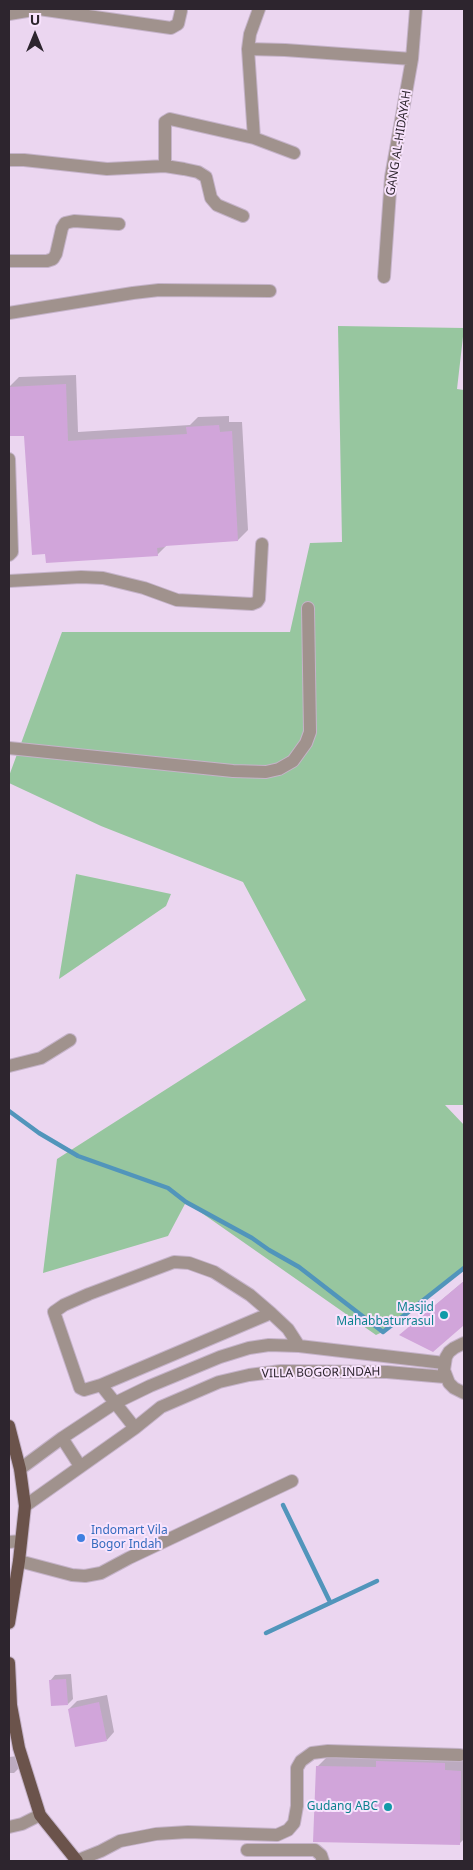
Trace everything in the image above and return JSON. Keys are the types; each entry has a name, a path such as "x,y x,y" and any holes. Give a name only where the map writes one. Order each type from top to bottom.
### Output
{"main road":[{"path":"9,1426 20,1470 24,1506 15,1541 19,1561 9,1623"},
{"path":"9,1663 11,1705 19,1748 40,1815 77,1861"}],"street":[{"path":"9,14 39,9 171,28 178,24 181,11"},
{"path":"254,138 248,49 250,34 259,9"},
{"name":"GANG AL-HIDAYAH","path":"384,276 392,177 412,59 416,9"},
{"path":"248,49 412,59"},
{"path":"164,166 165,122 168,119 254,138 294,153"},
{"path":"9,160 107,169 164,166 198,172 206,177 211,198 217,205 243,216"},
{"path":"9,261 53,259 65,223 74,221 119,224"},
{"path":"9,313 159,290 270,291"},
{"path":"9,459 12,552 9,555"},
{"path":"9,581 81,577 103,578 144,588 177,600 252,604 259,599 262,544"},
{"path":"9,748 233,772 266,772 280,769 293,761 306,743 310,732 308,608"},
{"path":"9,1066 40,1058 70,1040"},
{"path":"272,1313 90,1389 80,1388 54,1312 64,1305 89,1294 174,1262 189,1263 214,1272 250,1295 272,1313 288,1330 298,1346"},
{"path":"464,1344 449,1352 444,1363 445,1377 454,1388 464,1393"},
{"name":"VILLA BOGOR INDAH","path":"20,1470 62,1438 115,1403 150,1386 220,1357 249,1348 269,1345 298,1346 444,1363"},
{"path":"387,1372 388,1356"},
{"name":"VILLA BOGOR INDAH","path":"24,1506 135,1428 161,1407 219,1382 249,1375 281,1371 387,1372 445,1377"},
{"path":"101,1385 135,1428"},
{"path":"62,1438 80,1466"},
{"path":"19,1561 72,1575 85,1576 101,1573 292,1481"},
{"path":"77,1861 120,1841 156,1834 188,1832 278,1835 288,1830 294,1823 297,1768 300,1761 312,1754 328,1751 460,1755"},
{"path":"9,1826 22,1824 40,1815"},
{"path":"247,1850 314,1850 321,1855 323,1861"}],"green space":[{"path":"338,326 464,328 457,389 464,390 464,1105 445,1105 464,1125 464,1268 395,1326 376,1335 186,1202 168,1236 43,1273 57,1159 306,1000 243,882 101,826 9,783 9,776 62,632 290,632 310,543 342,542"},
{"path":"76,874 171,894 166,906 59,979"}],"building":[{"path":"66,384 68,441 187,434 186,427 219,425 220,432 232,431 238,541 165,546 157,548 158,556 46,563 45,554 32,555 24,436 9,436 9,387"},
{"name":"Masjid Mahabbaturrasul","path":"464,1281 463,1326 433,1352 399,1335"},
{"path":"66,1679 68,1705 51,1706 49,1680"},
{"path":"99,1702 107,1741 75,1747 68,1709"},
{"name":"Gudang ABC","path":"376,1761 445,1763 445,1770 461,1771 460,1845 313,1842 316,1766 376,1767"}],"waterway":[{"path":"9,1111 39,1133 78,1156 168,1188 186,1202 252,1238 299,1267 383,1332 464,1268"},
{"path":"283,1505 330,1602"},
{"path":"266,1633 377,1581"}],"place":[{"name":"Masjid Mahabbaturrasul","path":"444,1315"},
{"name":"Indomart Vila Bogor Indah","path":"81,1538"},
{"name":"Gudang ABC","path":"388,1807"}]}
